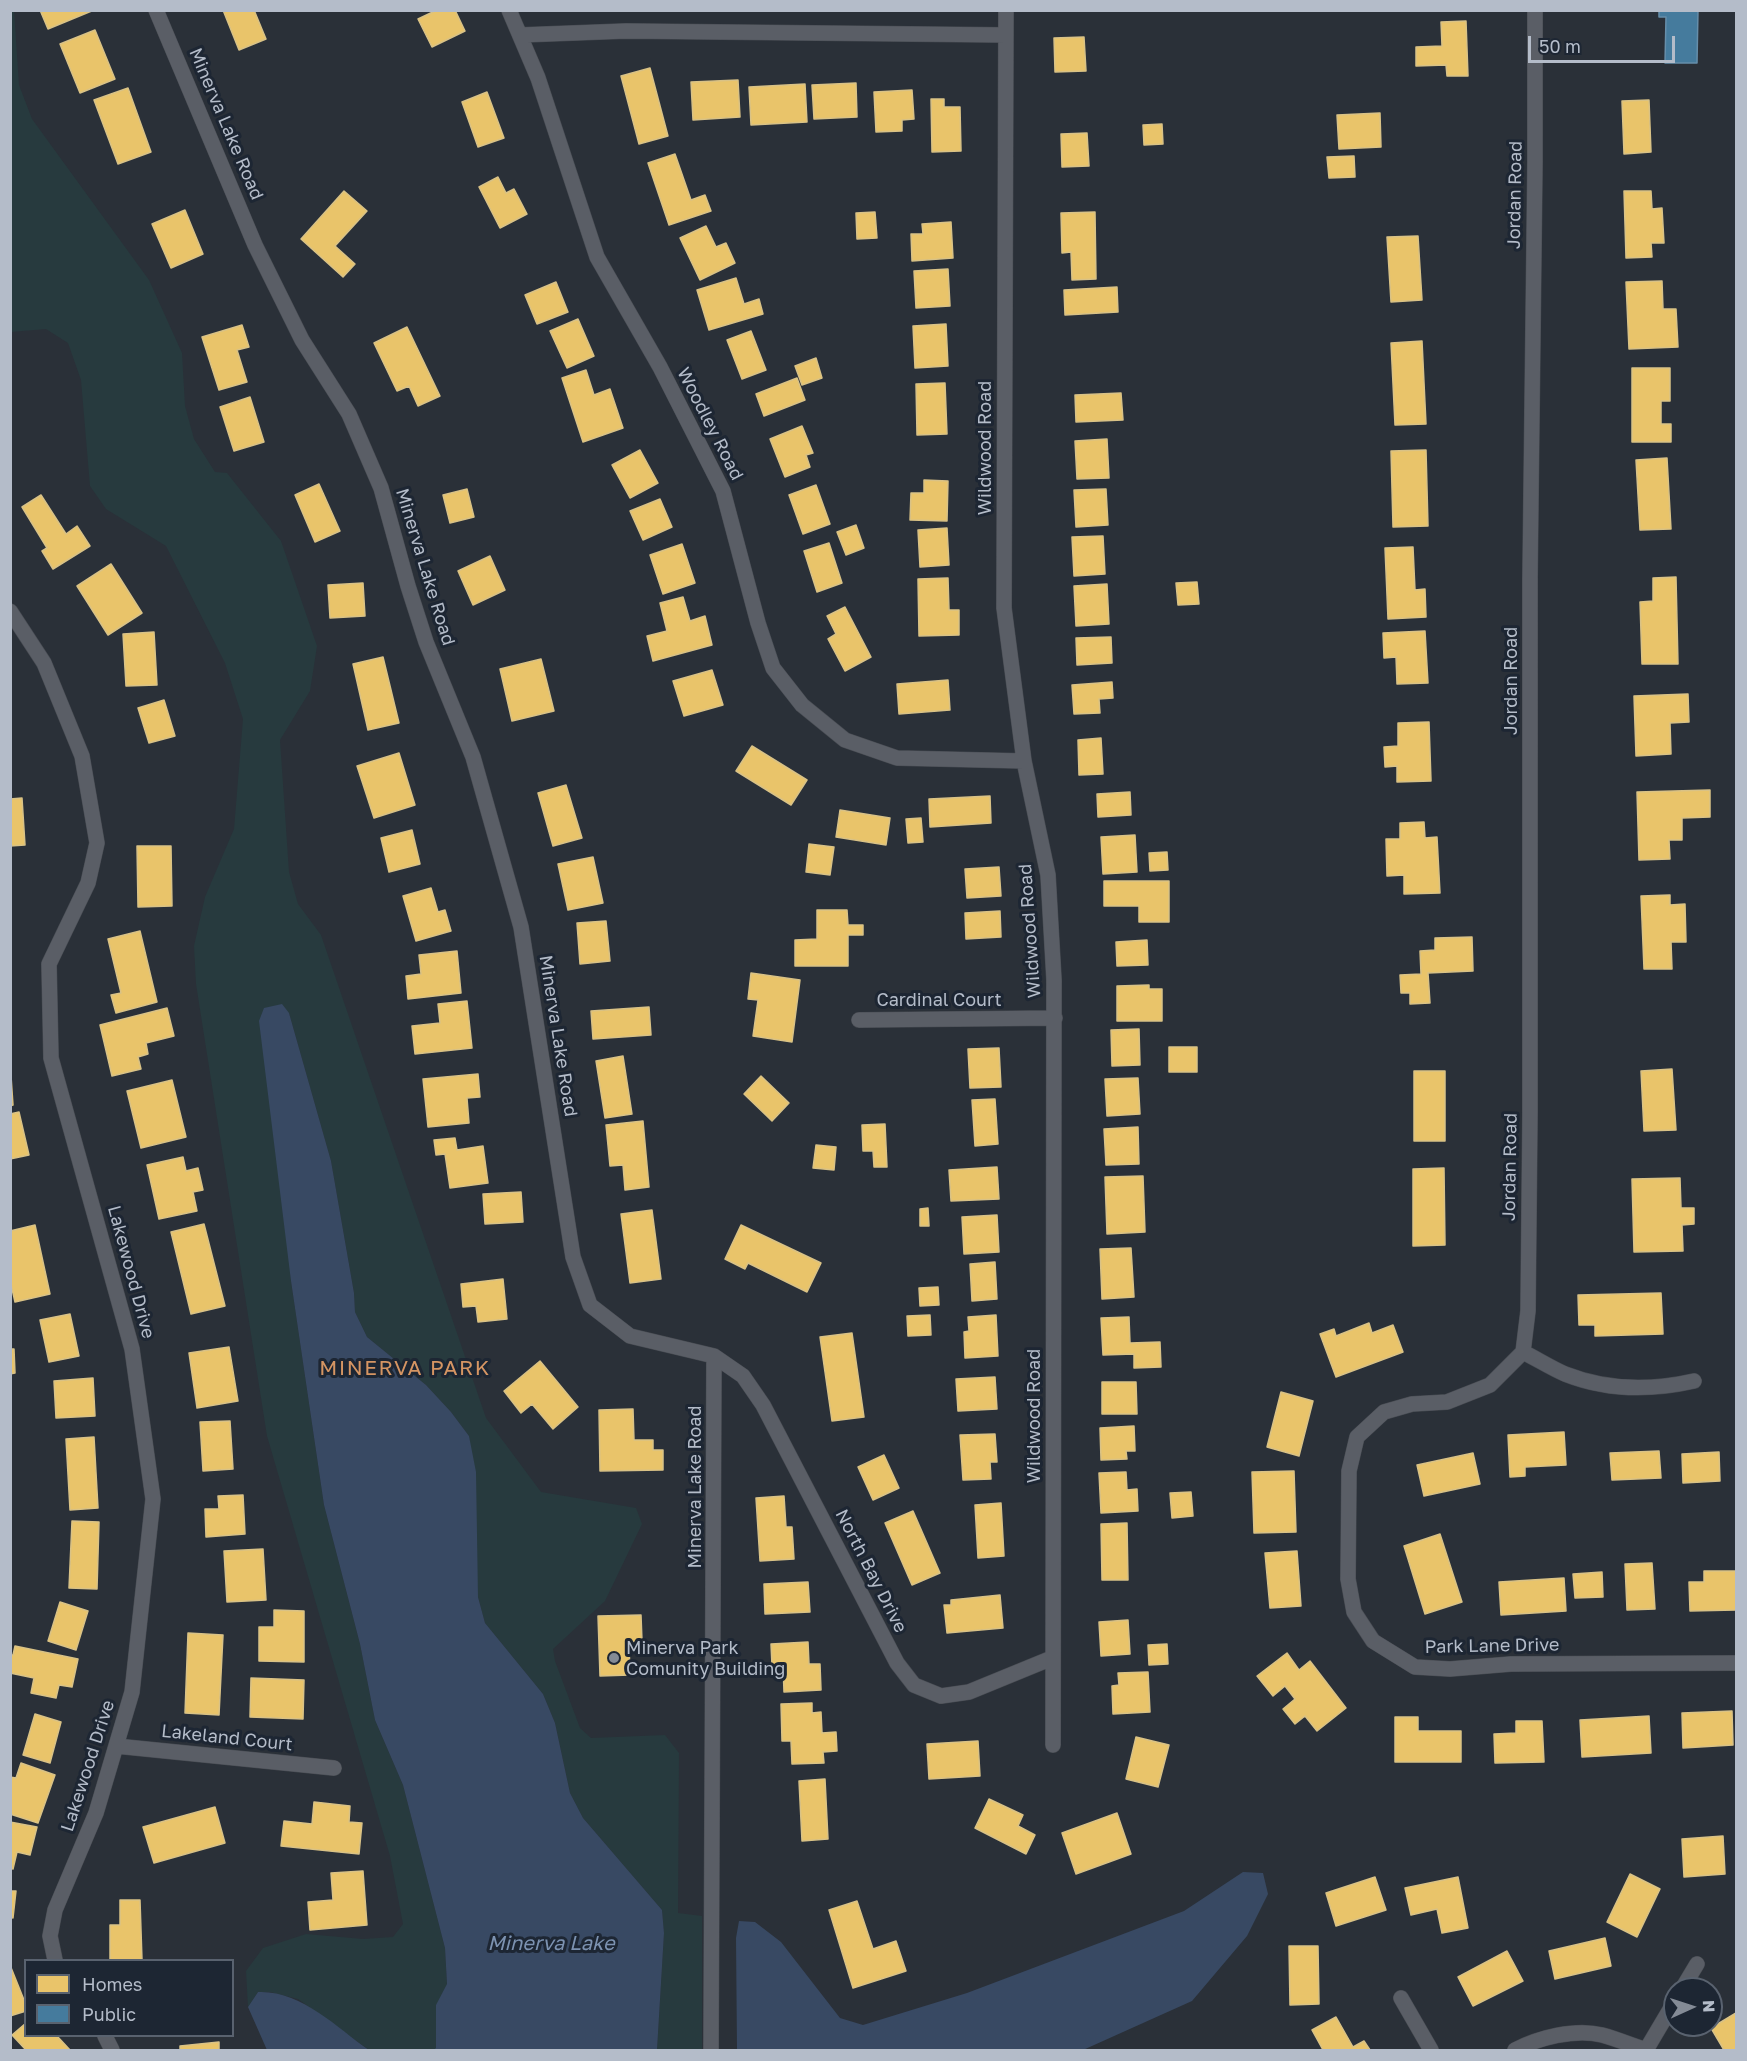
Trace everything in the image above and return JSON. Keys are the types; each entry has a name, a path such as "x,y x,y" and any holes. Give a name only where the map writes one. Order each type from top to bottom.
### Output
{"street":[{"name":"Minerva Lake Road","path":"156,10 255,244 302,340 349,414 381,488 426,642 473,757 521,927 573,1257 590,1305 630,1336 659,1341 714,1356 711,2050"},
{"name":"Woodley Road","path":"509,10 538,78 597,257 660,367 723,491 758,622 773,668 802,705 845,740 897,758 1024,761"},
{"name":"Wildwood Road","path":"1006,10 1004,608 1024,761 1048,875 1055,1018 1053,1745"},
{"name":"Jordan Road","path":"1523,1352 1528,1311 1530,1112 1530,566 1535,10"},
{"path":"519,35 626,31 1005,35"},
{"name":"Lakewood Drive","path":"10,611 44,663 82,756 97,843 88,883 49,964 51,1058 132,1349 153,1499 132,1692 96,1813 55,1910 50,1936 55,1959"},
{"name":"Cardinal Court","path":"860,1020 1055,1018"},
{"path":"1523,1352 1566,1374 1618,1388 1664,1388 1694,1381"},
{"name":"Park Lane Drive","path":"1523,1352 1490,1385 1447,1402 1412,1404 1384,1412 1357,1437 1349,1471 1348,1579 1354,1612 1373,1641 1415,1667 1450,1669 1511,1664 1737,1663"},
{"name":"North Bay Drive","path":"714,1356 743,1376 763,1405 897,1663 914,1685 940,1696 969,1692 1053,1658"},
{"name":"Lakeland Court","path":"116,1746 334,1768"},
{"path":"1689,1977 1697,1964"},
{"path":"1401,1998 1431,2050"},
{"path":"1515,2050 1561,2034 1599,2034 1646,2050 1663,2021"}],"green space":[{"path":"14,10 19,85 32,119 149,280 182,353 185,406 194,439 215,472 227,473 281,541 317,646 310,691 280,740 289,872 298,904 321,935 486,1418 541,1492 636,1508 642,1524 605,1601 553,1649 555,1661 580,1728 591,1738 665,1735 679,1753 678,1913 702,1916 702,2050 657,2050 664,1933 662,1910 583,1818 570,1793 555,1723 543,1694 485,1623 478,1597 469,1436 426,1385 367,1337 355,1312 354,1293 331,1161 289,1013 291,1281 324,1505 360,1644 375,1720 403,1785 445,1948 447,1985 436,2006 436,2049 434,2050 369,2050 298,1999 270,1992 258,1992 248,2007 246,1971 263,1948 306,1934 363,1939 393,1937 403,1924 390,1856 267,1436 196,984 194,946 205,897 234,829 243,719 225,663 166,546 106,509 90,486 81,380 68,343 46,329 11,332 10,11"}],"water":[{"name":"Minerva Lake","path":"282,1004 289,1013 331,1161 354,1293 355,1312 367,1337 426,1385 469,1436 476,1472 478,1597 485,1623 543,1694 555,1723 570,1793 583,1818 662,1910 664,1933 657,2050 434,2050 436,2048 436,2005 447,1984 445,1948 403,1785 375,1720 360,1644 324,1505 291,1281 259,1021 264,1008"},
{"path":"1243,1872 1263,1873 1268,1894 1247,1936 1192,2001 1083,2050 737,2050 736,1938 739,1921 755,1922 781,1942 840,2018 863,2025 967,1993 1184,1911"},
{"path":"258,1992 274,1993 303,2003 369,2050 267,2050 248,2007"}],"building: Homes":[{"path":"40,10 94,10 48,29"},
{"path":"223,10 254,10 266,39 239,50"},
{"path":"437,10 455,10 465,31 432,47 418,19"},
{"path":"1466,21 1468,76 1447,76 1446,65 1416,66 1416,47 1442,46 1441,22"},
{"path":"95,30 115,79 80,93 60,44"},
{"path":"1084,37 1086,71 1055,72 1054,38"},
{"path":"650,68 668,136 639,144 621,76"},
{"path":"738,80 740,117 693,120 691,82"},
{"path":"856,83 857,117 814,119 812,85"},
{"path":"805,84 807,122 751,125 749,87"},
{"path":"128,88 151,152 118,164 94,100"},
{"path":"912,90 914,119 902,120 902,131 876,132 874,92"},
{"path":"487,92 504,138 478,147 462,102"},
{"path":"931,99 944,99 944,107 960,107 961,151 932,152"},
{"path":"1649,100 1651,152 1624,154 1622,101"},
{"path":"1380,113 1381,147 1339,149 1337,115"},
{"path":"1162,124 1163,144 1144,145 1143,125"},
{"path":"1087,133 1089,166 1062,167 1061,134"},
{"path":"675,154 691,200 705,195 711,211 669,225 648,163"},
{"path":"1354,156 1355,177 1329,178 1327,157"},
{"path":"498,177 506,193 514,189 527,214 500,228 479,187"},
{"path":"344,191 367,211 335,246 355,264 343,277 301,239"},
{"path":"1624,191 1651,191 1652,209 1662,208 1664,243 1651,243 1652,257 1626,258"},
{"path":"185,210 203,254 171,268 152,224"},
{"path":"875,212 877,238 857,239 856,213"},
{"path":"1095,212 1096,279 1072,280 1071,252 1062,253 1061,213"},
{"path":"951,222 953,258 912,261 911,234 923,234 922,224"},
{"path":"706,226 716,247 726,243 735,263 700,280 680,238"},
{"path":"1418,236 1422,300 1391,302 1387,237"},
{"path":"948,269 950,306 916,308 914,271"},
{"path":"736,278 744,304 759,299 763,314 709,330 697,290"},
{"path":"1662,281 1663,309 1676,309 1678,347 1629,349 1626,282"},
{"path":"556,282 568,312 537,324 525,295"},
{"path":"1117,287 1118,312 1065,315 1064,290"},
{"path":"578,319 594,356 567,368 550,331"},
{"path":"946,324 948,366 915,368 913,326"},
{"path":"242,325 249,347 237,350 247,382 219,390 202,337"},
{"path":"407,327 440,396 418,406 409,386 397,391 374,343"},
{"path":"751,331 766,370 742,379 727,340"},
{"path":"1422,341 1426,424 1395,425 1391,343"},
{"path":"816,358 822,378 802,385 795,366"},
{"path":"1632,368 1670,368 1670,401 1661,401 1661,424 1671,424 1671,442 1632,442"},
{"path":"586,370 594,395 610,389 623,428 583,442 562,378"},
{"path":"797,378 805,400 764,416 756,394"},
{"path":"945,383 947,434 917,435 916,384"},
{"path":"1121,393 1123,420 1076,422 1075,395"},
{"path":"250,397 264,442 234,451 220,407"},
{"path":"802,426 813,453 806,455 810,467 785,477 770,439"},
{"path":"1107,439 1109,478 1077,479 1075,441"},
{"path":"640,450 658,483 630,498 612,465"},
{"path":"1426,450 1428,526 1393,527 1391,451"},
{"path":"1667,458 1671,529 1640,530 1636,460"},
{"path":"924,480 948,481 947,521 910,520 911,493 924,493"},
{"path":"319,484 340,531 315,542 295,495"},
{"path":"816,485 830,524 803,534 789,495"},
{"path":"467,489 474,517 450,523 443,495"},
{"path":"1106,489 1108,525 1076,527 1074,490"},
{"path":"41,495 66,534 77,526 90,546 53,569 42,551 47,548 22,507"},
{"path":"660,499 672,527 643,540 630,511"},
{"path":"856,525 864,548 846,555 837,532"},
{"path":"947,528 949,565 920,567 918,530"},
{"path":"1103,536 1105,574 1074,576 1072,537"},
{"path":"829,543 842,583 817,592 804,551"},
{"path":"682,544 695,583 663,594 650,555"},
{"path":"1413,547 1415,590 1425,589 1426,617 1388,619 1385,548"},
{"path":"490,556 505,590 473,605 458,571"},
{"path":"111,564 142,613 108,635 77,586"},
{"path":"1676,577 1678,664 1642,664 1640,602 1653,601 1653,578"},
{"path":"948,578 949,610 959,610 959,635 919,636 918,579"},
{"path":"1197,582 1199,604 1178,605 1176,583"},
{"path":"363,583 365,616 330,618 328,585"},
{"path":"1107,584 1109,624 1076,626 1074,586"},
{"path":"683,597 690,621 705,616 712,645 653,661 647,636 667,631 660,603"},
{"path":"845,607 871,657 845,671 828,639 836,634 827,616"},
{"path":"1425,631 1428,683 1397,684 1396,657 1384,658 1383,633"},
{"path":"154,632 157,685 126,686 123,634"},
{"path":"1111,637 1112,663 1077,665 1076,638"},
{"path":"383,657 399,723 368,730 353,664"},
{"path":"541,659 554,711 512,721 500,669"},
{"path":"712,670 723,705 684,716 673,681"},
{"path":"948,680 950,710 899,714 897,684"},
{"path":"1112,682 1113,698 1099,699 1100,713 1074,714 1072,685"},
{"path":"1688,694 1689,722 1670,723 1671,754 1636,756 1634,696"},
{"path":"164,700 175,736 149,743 138,708"},
{"path":"1429,722 1431,781 1397,782 1397,766 1385,767 1384,747 1398,746 1398,723"},
{"path":"1101,738 1103,774 1079,775 1078,740"},
{"path":"752,746 807,780 791,805 736,771"},
{"path":"399,753 415,805 374,818 357,766"},
{"path":"566,785 582,838 553,846 538,793"},
{"path":"1710,790 1710,817 1682,818 1682,840 1669,840 1670,859 1639,860 1637,792"},
{"path":"1130,792 1131,815 1098,817 1097,794"},
{"path":"990,796 991,823 930,827 929,799"},
{"path":"22,798 25,845 10,846 10,799"},
{"path":"840,810 890,818 886,845 836,837"},
{"path":"921,818 923,842 908,843 906,819"},
{"path":"1424,822 1425,838 1437,837 1440,893 1404,894 1404,875 1387,876 1386,839 1400,839 1400,823"},
{"path":"412,830 420,864 389,872 381,838"},
{"path":"1135,835 1137,872 1103,874 1101,837"},
{"path":"809,844 834,847 830,875 806,872"},
{"path":"137,846 171,846 172,906 138,907"},
{"path":"1167,852 1168,870 1150,871 1149,853"},
{"path":"593,857 603,903 568,910 558,864"},
{"path":"999,867 1001,896 967,898 965,869"},
{"path":"1104,881 1169,881 1169,922 1139,922 1139,906 1104,906"},
{"path":"431,888 438,912 445,910 451,931 416,941 403,896"},
{"path":"1670,895 1670,905 1685,904 1686,942 1671,942 1672,969 1644,969 1641,896"},
{"path":"817,910 847,910 848,925 863,925 863,935 848,935 848,966 795,966 795,940 817,939"},
{"path":"1000,911 1001,937 966,939 965,913"},
{"path":"606,921 610,961 580,964 577,923"},
{"path":"140,931 157,1002 116,1013 111,995 121,993 108,939"},
{"path":"1472,937 1473,971 1428,973 1430,1003 1410,1004 1410,993 1401,993 1400,975 1421,974 1420,951 1435,950 1435,938"},
{"path":"1147,940 1148,965 1117,966 1116,942"},
{"path":"457,951 461,993 408,999 406,976 421,974 419,955"},
{"path":"751,973 800,980 792,1042 753,1036 758,1000 748,999"},
{"path":"1149,985 1149,989 1162,989 1162,1021 1117,1021 1117,986"},
{"path":"467,1001 472,1048 415,1054 412,1026 440,1023 438,1004"},
{"path":"649,1007 651,1035 593,1039 591,1011"},
{"path":"167,1008 174,1036 146,1043 148,1054 138,1057 141,1069 112,1076 100,1025"},
{"path":"1139,1029 1140,1065 1112,1066 1111,1030"},
{"path":"1169,1047 1197,1047 1197,1072 1169,1072"},
{"path":"999,1048 1001,1087 970,1088 968,1049"},
{"path":"623,1056 632,1114 605,1118 596,1061"},
{"path":"10,1061 13,1105 10,1106"},
{"path":"1672,1069 1676,1130 1644,1131 1641,1071"},
{"path":"1414,1071 1445,1071 1445,1141 1414,1141"},
{"path":"478,1074 480,1097 467,1098 469,1123 428,1127 423,1079"},
{"path":"761,1076 789,1103 772,1121 744,1094"},
{"path":"1138,1078 1140,1114 1107,1116 1105,1079"},
{"path":"172,1080 186,1137 141,1148 127,1091"},
{"path":"995,1099 998,1144 975,1146 972,1100"},
{"path":"19,1112 29,1155 10,1159 10,1114"},
{"path":"643,1121 649,1187 625,1190 623,1165 610,1166 606,1125"},
{"path":"885,1124 887,1167 874,1167 873,1151 863,1151 862,1125"},
{"path":"1138,1127 1139,1164 1106,1165 1104,1129"},
{"path":"455,1138 457,1150 483,1146 488,1183 450,1188 445,1154 436,1155 434,1140"},
{"path":"816,1145 836,1147 834,1170 813,1168"},
{"path":"183,1157 186,1171 198,1168 203,1190 193,1192 197,1211 159,1219 147,1165"},
{"path":"997,1167 999,1199 951,1201 949,1170"},
{"path":"1444,1168 1445,1245 1413,1246 1413,1169"},
{"path":"1143,1176 1145,1232 1107,1234 1105,1177"},
{"path":"1680,1178 1681,1208 1694,1208 1694,1224 1682,1225 1683,1251 1634,1252 1632,1179"},
{"path":"521,1192 523,1222 485,1224 483,1194"},
{"path":"928,1208 929,1226 920,1226 920,1209"},
{"path":"652,1210 661,1279 630,1283 621,1214"},
{"path":"997,1215 999,1252 964,1254 962,1217"},
{"path":"204,1224 225,1306 191,1314 171,1232"},
{"path":"35,1225 50,1294 15,1302 10,1280 10,1231"},
{"path":"741,1225 821,1263 807,1292 748,1263 745,1269 725,1259"},
{"path":"1131,1248 1134,1297 1102,1299 1100,1249"},
{"path":"995,1262 997,1299 972,1301 970,1264"},
{"path":"503,1279 507,1319 478,1322 476,1306 463,1307 461,1284"},
{"path":"938,1287 939,1305 920,1306 919,1288"},
{"path":"1661,1293 1663,1334 1595,1336 1595,1325 1579,1325 1578,1295"},
{"path":"70,1314 79,1356 49,1362 40,1320"},
{"path":"930,1315 931,1335 908,1336 907,1316"},
{"path":"996,1315 998,1356 965,1358 964,1332 969,1331 968,1317"},
{"path":"1129,1317 1130,1343 1160,1342 1161,1367 1134,1368 1134,1354 1103,1355 1101,1318"},
{"path":"1369,1323 1372,1333 1393,1325 1403,1352 1336,1377 1320,1334 1334,1329 1336,1336"},
{"path":"852,1333 864,1417 832,1421 820,1337"},
{"path":"229,1347 238,1401 197,1408 189,1353"},
{"path":"10,1349 14,1349 15,1373 10,1374"},
{"path":"540,1361 578,1407 553,1429 532,1404 521,1413 504,1391"},
{"path":"995,1377 997,1409 958,1411 956,1379"},
{"path":"93,1378 95,1416 56,1418 54,1381"},
{"path":"1102,1382 1136,1382 1137,1414 1102,1414"},
{"path":"1281,1392 1313,1401 1299,1456 1267,1447"},
{"path":"633,1409 634,1440 653,1440 653,1450 663,1450 663,1470 600,1471 599,1410"},
{"path":"230,1421 233,1469 203,1471 200,1422"},
{"path":"1134,1426 1135,1451 1126,1451 1127,1459 1101,1460 1100,1428"},
{"path":"1564,1432 1566,1465 1525,1467 1525,1476 1510,1477 1508,1435"},
{"path":"995,1434 997,1462 990,1462 991,1479 963,1480 960,1435"},
{"path":"94,1437 98,1508 70,1510 66,1439"},
{"path":"1659,1451 1661,1478 1612,1480 1610,1453"},
{"path":"1719,1452 1720,1481 1683,1483 1682,1454"},
{"path":"1473,1453 1480,1484 1424,1496 1417,1465"},
{"path":"884,1455 899,1488 873,1500 858,1467"},
{"path":"1294,1471 1296,1532 1254,1533 1252,1472"},
{"path":"1126,1472 1127,1490 1137,1489 1138,1511 1101,1513 1099,1473"},
{"path":"1191,1492 1193,1516 1172,1518 1170,1493"},
{"path":"243,1495 245,1534 206,1537 205,1509 219,1509 218,1496"},
{"path":"784,1496 786,1527 792,1527 794,1559 760,1561 756,1498"},
{"path":"1001,1503 1004,1556 978,1558 975,1505"},
{"path":"913,1511 940,1573 912,1585 885,1523"},
{"path":"72,1521 99,1522 97,1589 69,1588"},
{"path":"1127,1523 1128,1580 1102,1580 1101,1524"},
{"path":"1440,1534 1462,1602 1425,1614 1404,1546"},
{"path":"263,1549 266,1600 227,1602 224,1551"},
{"path":"1297,1551 1301,1606 1270,1608 1265,1553"},
{"path":"1652,1563 1655,1609 1627,1610 1625,1564"},
{"path":"1704,1571 1736,1571 1736,1610 1690,1611 1689,1582 1704,1582"},
{"path":"1602,1572 1603,1597 1575,1598 1573,1574"},
{"path":"1564,1578 1566,1611 1501,1615 1499,1582"},
{"path":"808,1582 810,1612 765,1614 764,1584"},
{"path":"1000,1595 1003,1628 947,1633 944,1605 951,1605 951,1600"},
{"path":"60,1602 88,1611 76,1650 48,1641"},
{"path":"274,1610 304,1611 304,1662 259,1661 259,1627 274,1627"},
{"name":"Minerva Park Comunity Building","path":"641,1615 642,1641 629,1642 630,1675 600,1676 598,1616"},
{"path":"1128,1620 1130,1654 1101,1656 1099,1622"},
{"path":"188,1633 223,1635 219,1715 185,1713"},
{"path":"808,1642 809,1664 820,1664 821,1690 784,1692 783,1665 772,1666 771,1644"},
{"path":"1167,1644 1168,1664 1149,1665 1148,1645"},
{"path":"15,1646 78,1659 72,1687 59,1685 56,1698 31,1693 34,1678 10,1673 10,1655 13,1655"},
{"path":"1287,1653 1299,1670 1310,1661 1346,1708 1317,1731 1305,1716 1295,1724 1283,1709 1295,1699 1285,1686 1273,1696 1257,1676"},
{"path":"1148,1672 1150,1712 1113,1714 1112,1686 1119,1685 1118,1673"},
{"path":"251,1678 304,1680 303,1719 250,1717"},
{"path":"812,1703 812,1713 821,1712 822,1733 836,1732 837,1751 823,1752 824,1763 792,1764 791,1741 782,1741 781,1704"},
{"path":"1732,1711 1733,1745 1683,1748 1682,1713"},
{"path":"35,1714 61,1722 50,1763 23,1755"},
{"path":"1649,1716 1651,1753 1582,1757 1580,1720"},
{"path":"1395,1717 1418,1717 1418,1731 1461,1731 1461,1762 1395,1762"},
{"path":"1516,1721 1542,1721 1544,1762 1495,1763 1494,1734 1516,1733"},
{"path":"1136,1737 1169,1745 1158,1787 1126,1779"},
{"path":"978,1741 980,1776 929,1779 927,1744"},
{"path":"21,1763 55,1775 38,1823 10,1814 10,1777 16,1778"},
{"path":"825,1779 828,1839 802,1841 799,1781"},
{"path":"989,1799 1023,1815 1018,1826 1035,1835 1026,1854 975,1828"},
{"path":"314,1802 350,1806 349,1822 362,1823 359,1854 281,1846 284,1821 312,1824"},
{"path":"215,1807 225,1843 154,1863 143,1827"},
{"path":"1117,1813 1131,1854 1076,1874 1062,1833"},
{"path":"10,1822 37,1827 30,1855 17,1852 13,1869 10,1868"},
{"path":"1723,1836 1725,1874 1684,1877 1682,1839"},
{"path":"363,1871 367,1925 310,1930 308,1902 333,1900 331,1873"},
{"path":"1630,1874 1660,1889 1637,1937 1607,1922"},
{"path":"1375,1877 1386,1910 1336,1926 1326,1893"},
{"path":"1458,1877 1468,1928 1442,1933 1437,1909 1411,1915 1405,1888"},
{"path":"10,1891 16,1891 13,1918 10,1917"},
{"path":"120,1900 140,1900 142,1959 110,1959 110,1925 120,1925"},
{"path":"857,1901 873,1949 896,1941 906,1971 853,1988 829,1910"},
{"path":"1605,1938 1611,1966 1555,1979 1549,1951"},
{"path":"1289,1946 1318,1946 1319,2004 1290,2005"},
{"path":"1507,1951 1523,1981 1473,2006 1458,1977"},
{"path":"10,1965 24,2000 24,2012 10,2016"},
{"path":"1736,2013 1736,2050 1724,2050 1716,2037 1723,2037 1723,2021"},
{"path":"1336,2017 1353,2047 1364,2041 1370,2050 1323,2050 1312,2030"},
{"path":"24,2025 24,2037 58,2037 70,2050 26,2050 12,2035"},
{"path":"219,2042 219,2050 180,2050 180,2046"}],"building: Public":[{"path":"1659,10 1698,10 1697,63 1665,63 1666,17 1659,17"}],"place":[{"name":"Minerva Park Comunity Building","path":"614,1658"}],"district":[{"name":"MINERVA PARK","path":"405,1368"}]}
